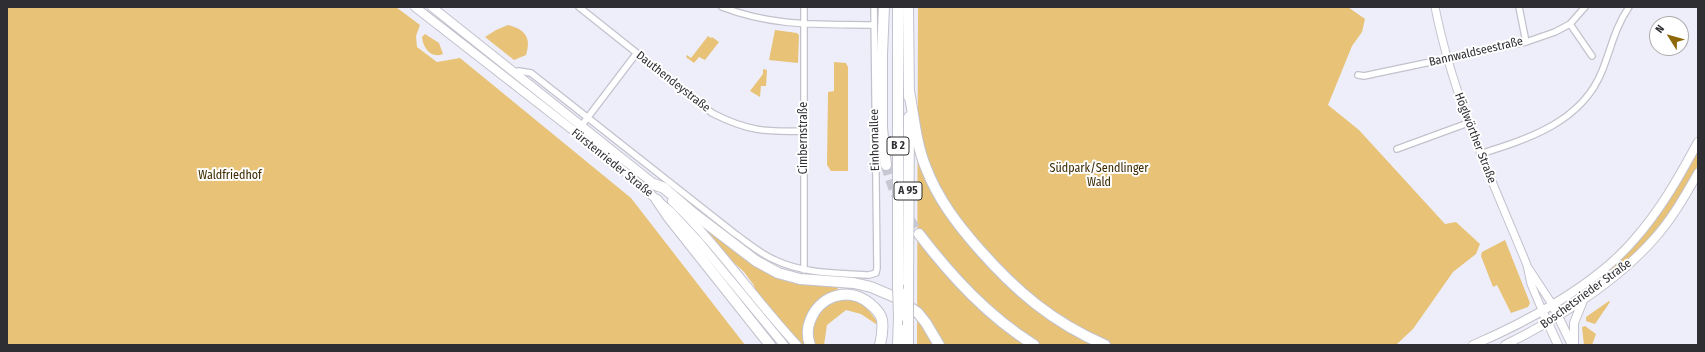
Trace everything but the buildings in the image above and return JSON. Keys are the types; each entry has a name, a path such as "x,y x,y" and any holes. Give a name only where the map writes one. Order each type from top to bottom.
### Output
{"highway":[{"path":"884,7 882,54 882,128 886,165"},
{"name":"B 2","path":"898,7 898,345"},
{"name":"A 95","path":"908,7 908,345"},
{"path":"909,92 919,148 925,168 940,198 962,229 1001,274 1029,300 1069,328 1105,345"},
{"path":"654,184 664,188 693,213 756,261 778,273 800,279 854,283 871,287 897,298 918,313 926,323 939,345"},
{"path":"657,200 670,219 770,345"},
{"path":"919,234 960,284 984,307 1021,337 1034,345"},
{"path":"810,345 808,326 813,311 822,302 831,297 843,294 854,295 865,300 875,308 882,319 882,337 880,345"}],"main road":[{"name":"Fürstenrieder Straße","path":"415,7 610,159 657,200 691,232 784,345"},
{"name":"Fürstenrieder Straße","path":"433,8 582,125 654,184 706,236 797,345"},
{"path":"428,17 433,8"},
{"name":"Boschetsrieder Straße","path":"1473,345 1494,336 1552,304 1605,268 1623,252 1643,229 1666,198 1698,142"},
{"name":"Boschetsrieder Straße","path":"1505,345 1547,323 1620,271 1654,240 1672,217 1698,173"},
{"path":"1643,229 1647,237 1654,240"},
{"path":"1573,345 1574,323 1577,311 1584,298"},
{"path":"1552,304 1573,345"},
{"name":"Höglwörther Straße","path":"1542,310 1558,345"}],"street":[{"name":"Dauthendeystraße","path":"579,7 636,54 709,111 718,116 737,125 758,131 804,131"},
{"path":"722,7 774,22 804,24 874,24"},
{"name":"Cimbernstraße","path":"804,7 804,270"},
{"name":"Einhornallee","path":"874,7 876,273"},
{"name":"Höglwörther Straße","path":"1435,7 1448,59 1468,123 1480,154 1527,265 1552,304"},
{"path":"1519,7 1526,42"},
{"name":"Bannwaldseestraße","path":"1358,75 1364,76 1526,42 1555,32 1570,24 1585,7"},
{"path":"1480,154 1552,127 1580,105 1599,77 1620,20 1629,7"},
{"path":"1570,24 1592,56"},
{"path":"582,125 636,54"},
{"name":"Fürstenrieder Straße","path":"515,72 519,70 531,72 764,254 775,260 804,270 869,275 876,273"},
{"path":"1397,149 1468,123"},
{"name":"Höglwörther Straße","path":"1527,265 1531,284 1542,310"}],"green space":[{"name":"Waldfriedhof","path":"7,7 396,7 420,25 416,36 417,47 437,62 460,58 631,198 745,345 7,345"},
{"name":"Südpark/Sendlinger Wald","path":"918,7 1348,7 1365,19 1362,32 1352,46 1328,105 1359,130 1445,224 1456,222 1480,244 1476,254 1453,272 1413,329 1396,345 917,345"},
{"path":"508,25 522,32 528,43 526,55 514,60 485,37"},
{"path":"775,30 797,33 799,35 798,63 769,60"},
{"path":"425,34 439,43 443,54 435,55 428,52 422,37"},
{"path":"708,36 719,42 705,60 699,57 694,63 686,57 687,55 691,58"},
{"path":"834,62 846,63 848,67 848,171 831,171 827,165 828,92 834,91"},
{"path":"763,69 767,70 766,86 761,86 760,97 750,91 763,74"},
{"path":"1698,149 1698,165 1677,203 1654,235 1617,270 1570,303 1569,301 1610,270 1644,234 1659,214"},
{"path":"709,230 751,263 837,286 838,289 823,297 810,309 803,328 806,345 802,345 777,318 758,295 753,284 744,272 731,260 707,232"},
{"path":"1505,240 1530,303 1528,307 1511,313 1497,285 1493,287 1481,256 1482,252"},
{"path":"842,299 855,301 863,305 878,323 876,324 861,314 846,310 827,325 824,345 816,345 813,337 813,329 818,316 822,310"},
{"path":"1609,301 1610,302 1595,324 1586,321 1586,317"},
{"path":"1585,326 1596,334 1592,345 1584,345 1582,327"}],"tunnel":[{"path":"886,165 899,201 919,234"}]}
